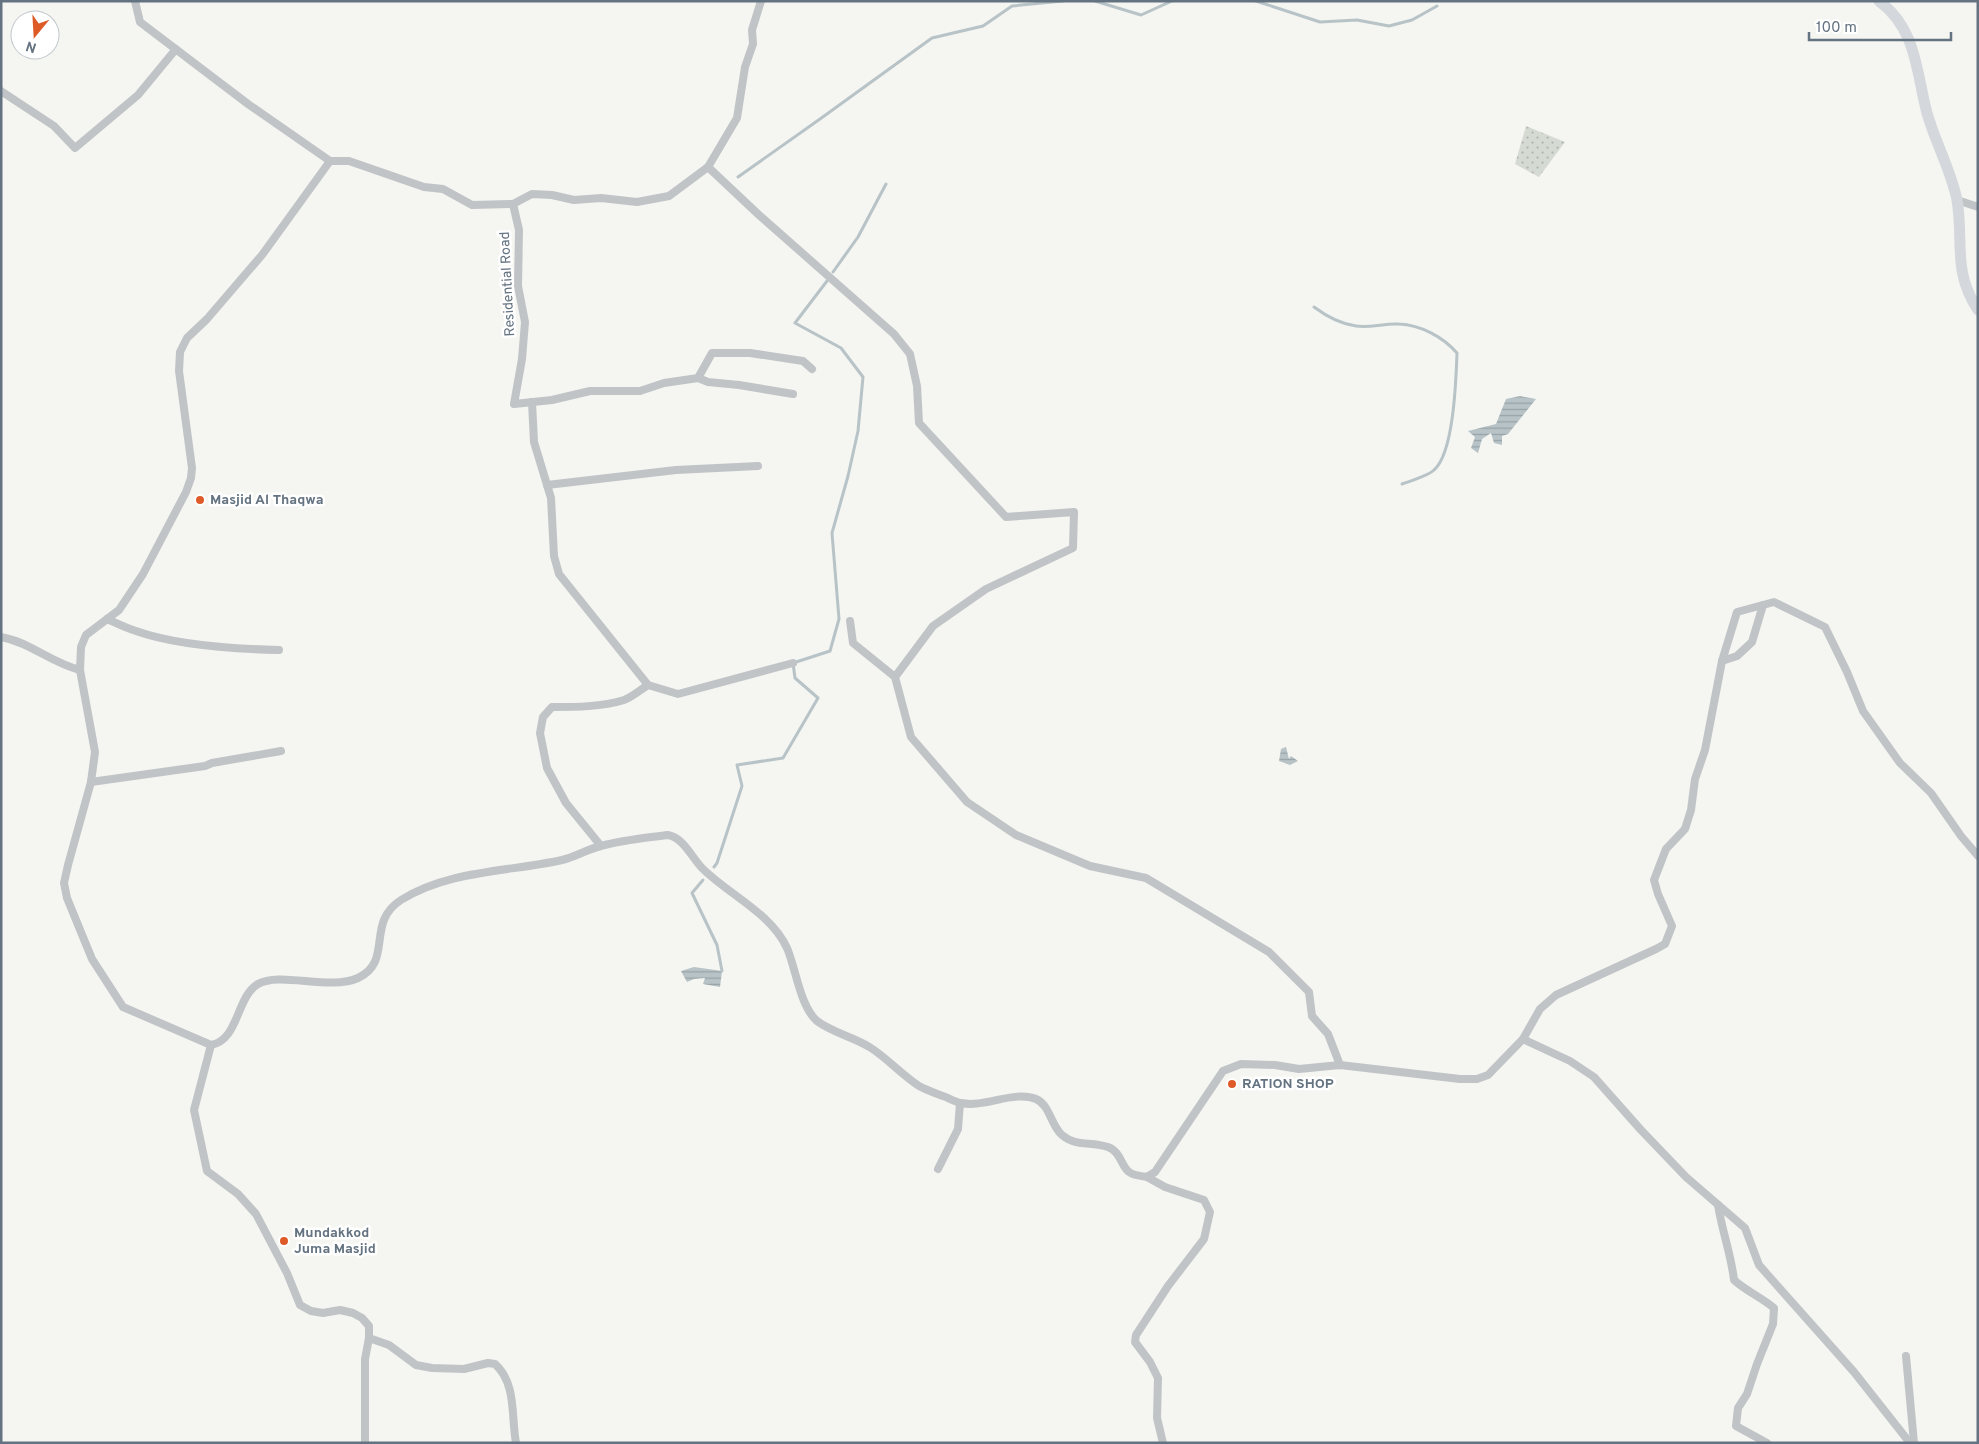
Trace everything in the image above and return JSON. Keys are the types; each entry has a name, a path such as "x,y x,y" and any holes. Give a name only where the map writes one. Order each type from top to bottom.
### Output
{"main road":[{"path":"1879,1 1902,27 1913,46 1927,114 1956,200 1963,282 1978,310"}],"street":[{"path":"135,1 140,22 248,104 330,161 349,161 424,187 444,189 472,205 513,204 532,194 574,200 601,198 637,202 669,196 708,167 737,118 745,67 753,44 752,30 761,1"},
{"path":"1,91 54,126 75,148 138,95 176,49"},
{"path":"330,161 262,255 208,319 187,338 180,352 179,371 190,450 191,478 186,492 143,574 119,610 86,635 81,647 80,670 95,752 91,782 64,883 67,898 92,958 123,1007 211,1045 222,1041 231,1028 248,994 258,984 274,980 346,983 373,969 378,959 380,930 386,913 401,900 443,881 562,860 601,846 668,835 675,836 702,868 731,894 766,918 775,929 787,948 807,1006 816,1020 830,1029 872,1049 919,1086 960,1103 976,1104 1020,1096 1037,1099 1045,1107 1060,1134 1069,1141 1110,1148 1121,1158 1129,1172 1148,1177 1165,1187 1204,1200 1210,1212 1204,1238 1168,1286 1136,1335 1135,1342 1150,1362 1158,1378 1157,1418 1163,1443"},
{"path":"708,167 759,215 894,334 910,354 917,386 919,423 1006,517 1074,512 1073,548 986,589 933,626 895,677"},
{"path":"1956,200 1978,207"},
{"name":"Residential Road","path":"513,204 519,230 518,286 525,322 522,359 514,404 552,400 590,391 640,391 664,383 698,378"},
{"path":"792,394 708,382 698,378 712,354 750,353 803,360 812,368"},
{"path":"532,402 534,442 551,498 554,556 559,574 648,685 678,694 793,664"},
{"path":"547,485 676,470 758,466"},
{"path":"1148,1177 1155,1172 1174,1146 1206,1094 1223,1071 1241,1064 1275,1065 1299,1069 1340,1065 1460,1079 1488,1075 1523,1039 1540,1009 1556,995 1665,944 1672,926 1654,880 1666,849 1685,829 1695,779 1705,750 1722,661 1737,612 1774,602 1825,627 1863,711 1900,763 1931,793 1961,836 1978,856"},
{"path":"1722,661 1737,656 1752,642 1763,605"},
{"path":"107,619 136,632 177,640 248,650 278,650"},
{"path":"850,621 853,643 895,677 911,736 967,802 1016,835 1090,866 1146,878 1269,952 1309,992 1312,1016 1328,1034 1340,1065"},
{"path":"1,637 21,642 50,660 65,667 80,670"},
{"path":"601,846 566,803 547,768 540,733 543,717 552,706 576,707 617,702 626,699 648,685"},
{"path":"91,782 205,766 212,763 281,752"},
{"path":"1523,1039 1570,1061 1594,1077 1686,1177 1745,1228 1759,1264 1854,1372 1912,1443"},
{"path":"211,1045 194,1110 207,1171 238,1194 256,1214 287,1273 300,1305 311,1311 340,1310 353,1313 362,1318 369,1326 365,1359 365,1443"},
{"path":"938,1169 958,1129 960,1103"},
{"path":"1718,1205 1721,1224 1732,1260 1734,1280 1747,1292 1761,1298 1774,1308 1773,1324 1747,1394 1738,1408 1736,1426 1767,1443"},
{"path":"369,1338 389,1345 416,1365 432,1368 464,1369 488,1363 495,1364 508,1385 514,1402 513,1425 516,1443"},
{"path":"1906,1356 1912,1443"}],"shaded area":[{"path":"1526,126 1565,142 1539,177 1515,164"},
{"path":"1520,396 1536,399 1508,434 1502,436 1502,445 1494,443 1491,433 1482,439 1478,453 1471,448 1475,437 1468,431 1496,424 1506,399"},
{"path":"1286,747 1289,759 1291,756 1298,761 1290,765 1279,761 1281,749"},
{"path":"694,967 722,971 720,987 703,984 705,978 687,982 681,971"}],"waterway":[{"path":"738,177 932,38 983,26 1012,6 1063,1"},
{"path":"1095,1 1141,15 1172,1"},
{"path":"1256,1 1320,22 1357,20 1389,26 1412,20 1437,6"},
{"path":"833,272 858,237 886,184"},
{"path":"714,867 717,863 742,786 737,765 783,758 818,698 795,678 793,663 830,651 839,619 832,533 858,431 863,377 841,348 795,323 827,281"},
{"path":"1314,307 1334,319 1350,325 1399,324 1423,329 1438,337 1457,353 1453,415 1446,448 1441,461 1431,472 1402,484"},
{"path":"703,880 692,893 717,945 722,971"}],"place":[{"name":"Masjid Al Thaqwa","path":"200,500"},
{"name":"RATION SHOP","path":"1232,1084"},
{"name":"Mundakkod Juma Masjid","path":"284,1241"}]}
